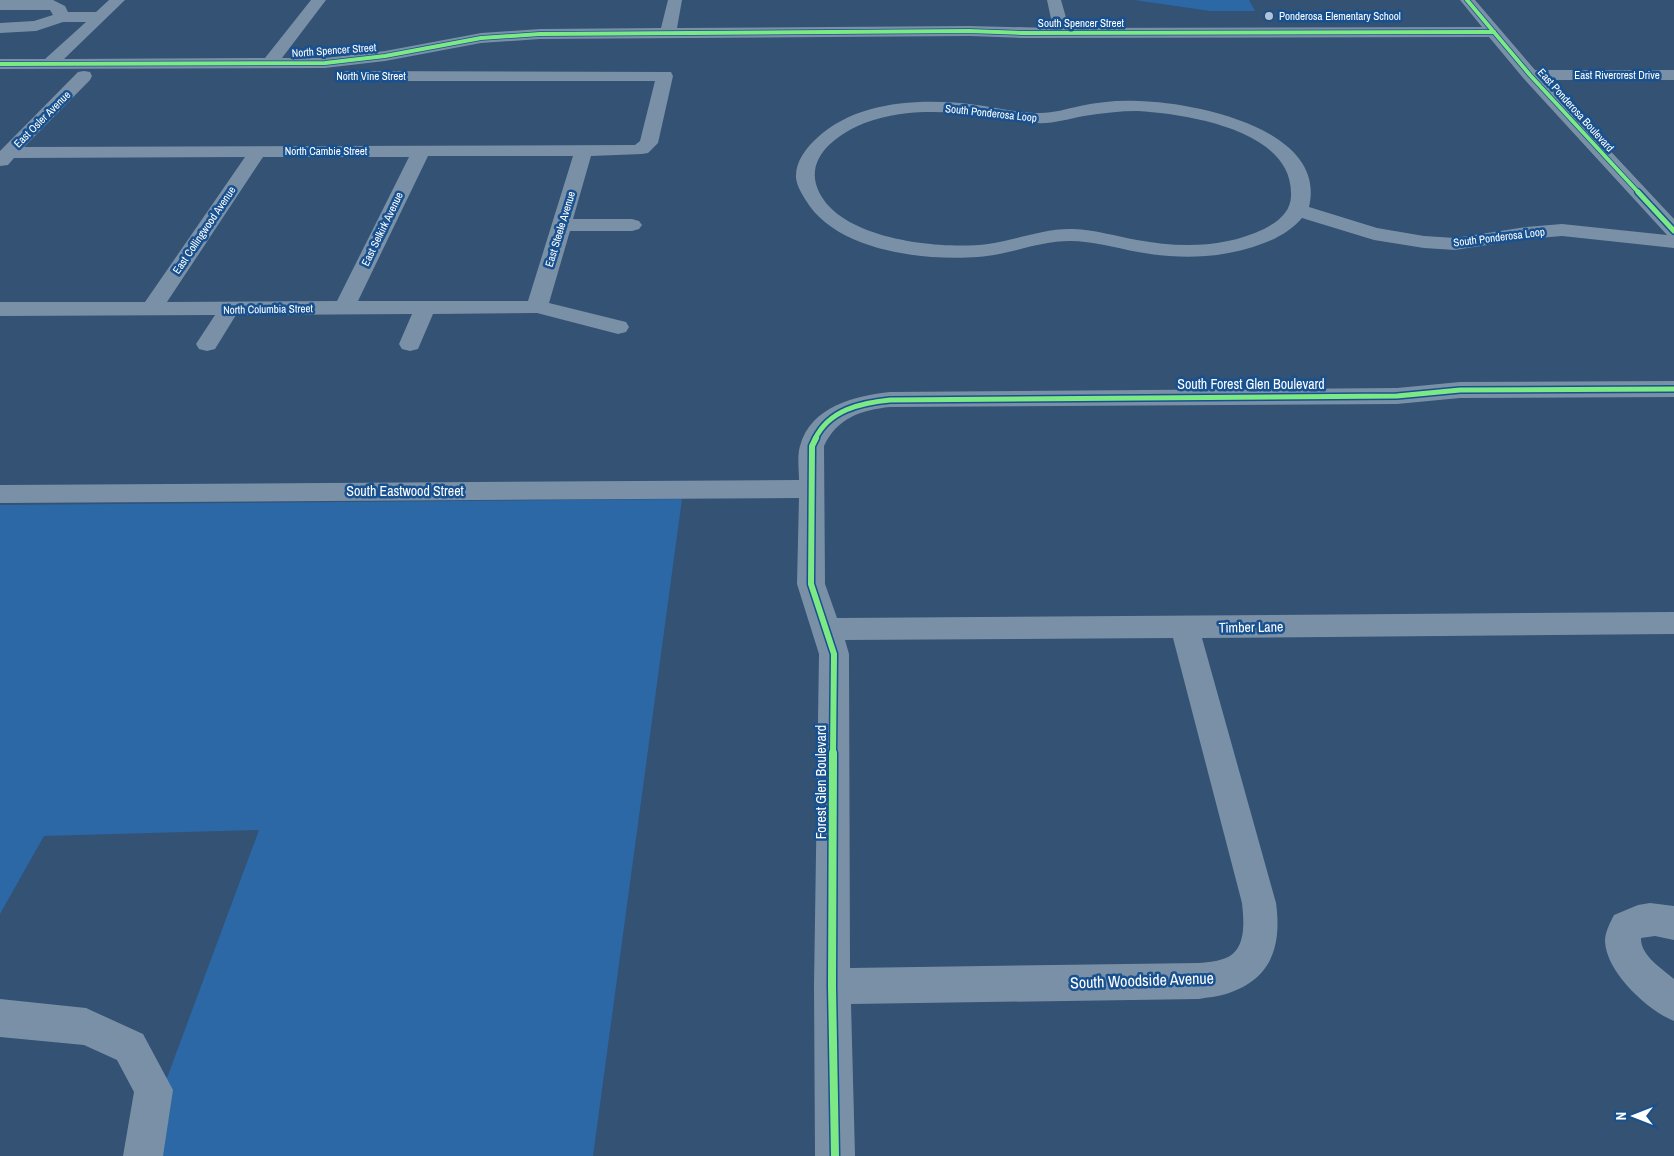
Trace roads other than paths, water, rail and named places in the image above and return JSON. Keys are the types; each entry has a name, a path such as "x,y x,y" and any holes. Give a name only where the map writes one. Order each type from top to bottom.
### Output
{"street":[{"path":"49,64 118,0"},
{"path":"269,64 319,0"},
{"path":"668,34 675,0"},
{"path":"1054,0 1062,33"},
{"name":"East Ponderosa Boulevard","path":"1467,0 1530,75 1674,231"},
{"path":"0,5 53,5 60,9 61,16"},
{"path":"0,28 36,26 61,16 100,16"},
{"name":"South Spencer Street","path":"668,34 910,31 1062,33 1494,32"},
{"name":"North Spencer Street","path":"0,64 325,63 368,59 499,36 668,34"},
{"name":"East Rivercrest Drive","path":"1530,75 1674,75"},
{"name":"North Vine Street","path":"0,76 664,76 650,142 642,149"},
{"name":"East Osler Avenue","path":"5,157 84,76"},
{"name":"South Ponderosa Loop","path":"951,107 1017,117 1042,118 1106,108 1157,107 1199,114 1223,121 1249,132 1282,152 1292,164 1300,183 1300,205 1297,210 1284,225 1276,230 1257,240 1223,249 1158,250 1073,235 1040,238 983,251 947,252 903,247 883,242 843,225 817,205 810,194 805,174 813,151 834,132 860,119 893,111 951,107"},
{"name":"North Cambie Street","path":"5,157 258,151 642,149"},
{"name":"East Steele Avenue","path":"537,307 584,150"},
{"name":"East Collingwood Avenue","path":"151,309 258,151"},
{"name":"East Selkirk Avenue","path":"344,308 421,151"},
{"name":"South Ponderosa Loop","path":"1297,210 1374,234 1424,242 1473,242 1526,233 1562,230 1674,242"},
{"path":"560,225 632,225"},
{"name":"North Columbia Street","path":"0,309 537,307 618,327"},
{"path":"410,344 425,308"},
{"path":"207,344 228,309"},
{"name":"South Forest Glen Boulevard","path":"831,418 845,409 866,402 904,399 1396,396 1460,390 1674,390"},
{"name":"Forest Glen Boulevard","path":"831,418 819,430 812,446 810,489 811,584 814,599 828,629 834,654 832,986 835,1156"},
{"name":"South Eastwood Street","path":"0,494 810,489"},
{"name":"Timber Lane","path":"828,629 1185,628 1674,623"},
{"name":"South Woodside Avenue","path":"832,986 1199,981 1230,975 1247,964 1260,944 1262,923 1259,903 1185,628"},
{"path":"1674,923 1656,918 1636,921 1626,927 1622,941 1629,960 1646,979 1674,1003"},
{"path":"0,1018 86,1027 130,1047 154,1090 143,1156"}],"place":[{"name":"Ponderosa Elementary School","path":"1269,16"}]}
